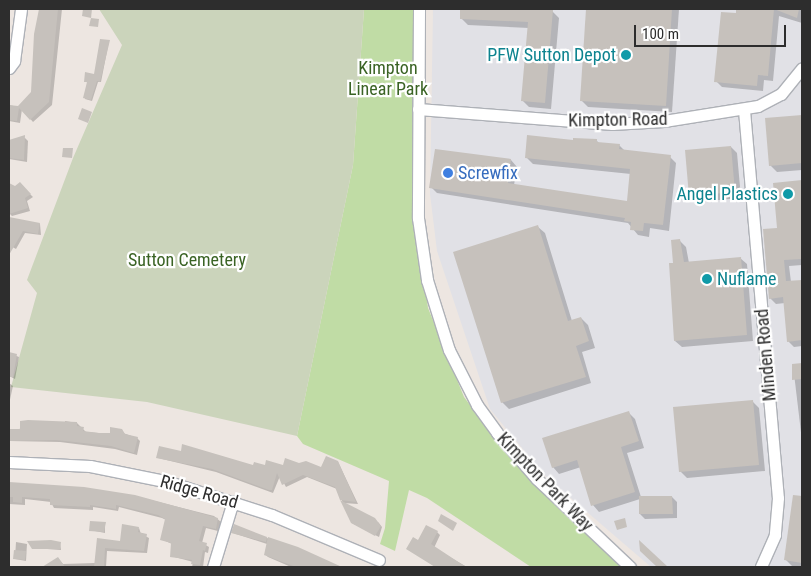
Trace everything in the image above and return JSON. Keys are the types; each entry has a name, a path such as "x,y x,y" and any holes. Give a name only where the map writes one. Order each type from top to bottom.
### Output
{"street":[{"path":"9,68 14,61 21,9"},
{"name":"Kimpton Park Way","path":"419,9 418,218 427,280 449,350 477,405 497,433 537,479 630,567"},
{"name":"Kimpton Road","path":"418,109 612,124 744,110 781,94 801,74"},
{"name":"Minden Road","path":"744,110 778,498 775,535 761,567"},
{"name":"Ridge Road","path":"9,462 98,468 147,477 232,501 379,560"},
{"path":"213,567 232,501"}],"shaded area":[{"path":"433,9 802,9 802,567 651,567 544,475 490,409 437,251 430,194"}],"green space":[{"name":"Sutton Cemetery","path":"99,9 364,9 353,165 297,436 147,402 11,387 37,293 27,280 73,158 122,45"},
{"name":"Kimpton Linear Park","path":"364,9 418,9 413,198 428,308 464,397 500,445 626,567 531,567 427,498 409,490 395,551 380,544 385,528 389,481 303,444 297,436 353,165"}],"building":[{"path":"39,9 58,9 49,102 30,120 19,108 17,121 9,120 9,105 18,106 31,92 34,34"},
{"path":"83,9 92,9 91,18 82,16"},
{"path":"460,9 553,10 545,103 521,101 528,22 460,19"},
{"name":"PFW Sutton Depot","path":"586,9 672,9 666,106 580,101"},
{"path":"736,9 774,9 768,76 758,75 757,86 714,82 721,12 736,13"},
{"path":"774,9 799,9 797,18"},
{"path":"91,18 99,19 98,27 89,26"},
{"path":"100,39 110,40 100,82 97,81 91,100 83,98 87,82 84,82 85,72 94,74"},
{"path":"82,108 92,112 88,123 78,119"},
{"path":"802,115 802,163 769,166 765,118"},
{"path":"25,135 24,160 9,158 9,140"},
{"path":"527,135 573,140 573,138 597,139 597,142 620,144 619,149 671,155 663,225 644,223 643,231 630,230 631,222 624,221 625,218 429,188 435,149 511,159 508,183 627,201 630,169 525,158"},
{"path":"731,146 735,192 689,196 685,150"},
{"path":"63,148 73,148 72,158 62,157"},
{"path":"802,180 802,259 784,260 786,281 802,280 802,340 787,342 783,297 769,299 763,229 777,228 773,183"},
{"path":"20,182 31,194 25,198 28,208 9,214 9,183 15,186"},
{"path":"9,217 40,223 38,234 23,231 9,255"},
{"path":"538,225 568,321 581,317 589,341 576,346 586,377 501,403 453,252"},
{"path":"680,239 684,262 741,257 747,335 674,341 669,263 673,263 671,240"},
{"path":"9,352 17,354 13,377 9,377"},
{"path":"802,363 802,379 792,380 792,364"},
{"path":"753,400 759,465 679,472 673,407"},
{"path":"629,411 639,441 621,447 635,492 591,506 577,460 552,468 542,438"},
{"path":"20,421 77,422 77,426 84,427 83,431 99,433 110,433 110,427 122,429 125,434 138,437 134,453 111,446 56,440 9,441 9,429 20,429"},
{"path":"182,444 253,465 254,462 265,465 266,460 283,465 285,458 299,463 306,461 321,467 326,456 338,461 356,502 340,500 335,487 303,475 282,485 277,473 272,490 269,490 212,469 156,458 159,446 181,451"},
{"path":"9,482 84,487 135,495 218,518 216,529 203,526 199,541 207,543 205,551 203,550 200,565 191,564 192,560 170,557 171,543 160,540 165,519 158,515 116,505 116,509 90,505 90,507 50,505 50,499 22,497 22,503 13,502 13,497 9,497"},
{"path":"793,495 802,496 802,563 784,560"},
{"path":"639,496 672,496 673,514 639,514"},
{"path":"340,500 375,518 381,526 375,536 351,523"},
{"path":"441,514 457,523 453,531 438,521"},
{"path":"625,518 627,527 617,530 614,521"},
{"path":"90,521 106,522 104,532 89,531"},
{"path":"122,524 139,527 138,532 147,534 144,551 105,548 104,567 94,567 97,538 120,541"},
{"path":"234,524 267,537 266,542 231,533"},
{"path":"426,525 438,531 431,544 466,567 435,567 406,549 413,537 418,540"},
{"path":"268,537 298,547 342,567 296,567 264,555"},
{"path":"51,540 61,542 60,549 32,549 27,541"},
{"path":"639,540 668,567 657,567 640,551"},
{"path":"14,550 26,551 25,560 13,559"},
{"path":"58,557 65,567 42,567"}],"place":[{"name":"PFW Sutton Depot","path":"626,55"},
{"name":"Screwfix","path":"448,173"},
{"name":"Angel Plastics","path":"788,194"},
{"name":"Nuflame","path":"707,279"}]}
